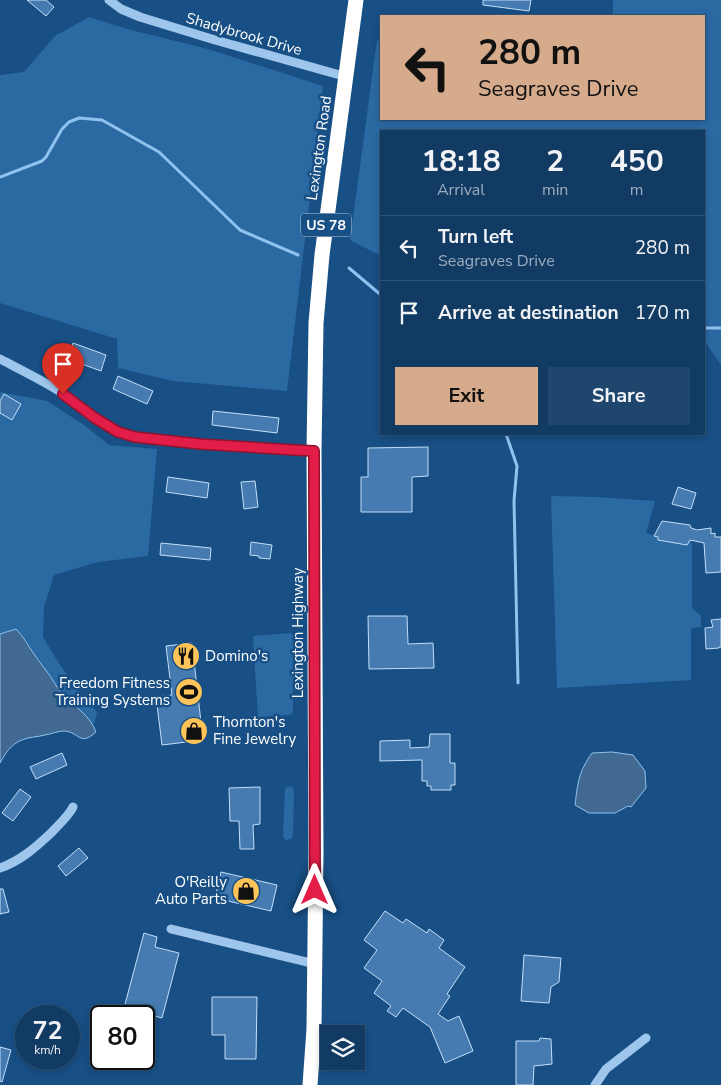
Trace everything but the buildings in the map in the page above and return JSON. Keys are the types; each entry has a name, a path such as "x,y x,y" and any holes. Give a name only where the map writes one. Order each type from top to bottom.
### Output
{"highway":[{"name":"Lexington Road","path":"314,451 316,323 322,255 356,0"},
{"name":"Lexington Highway","path":"310,1085 314,1029 315,964 314,451"}],"street":[{"name":"Shadybrook Drive","path":"109,0 121,9 140,16 347,78"},
{"path":"0,359 23,370 63,394 95,418 118,432 135,437 200,444 314,451"},
{"path":"0,868 24,857 35,848 68,816 73,807"},
{"path":"171,929 315,964"},
{"path":"595,1085 606,1069 646,1038"}],"shaded area":[{"path":"613,0 721,0 721,365 705,341 705,130 380,130 380,255 350,240 377,40 380,42 380,120 705,120 705,15 613,15"},
{"path":"89,17 127,29 208,49 323,86 287,391 173,381 118,368 117,339 0,303 0,75 24,72 55,36"},
{"path":"0,392 47,401 84,425 109,445 157,449 148,556 98,562 54,575 44,607 43,637 83,697 97,712 94,725 74,703 62,694 16,629 0,634"},
{"path":"551,496 655,501 646,533 658,537 659,540 687,545 691,541 692,608 701,616 701,627 691,628 691,680 557,688"},
{"path":"16,629 60,692 86,716 96,732 83,739 69,732 59,731 24,739 6,753 0,763 0,634"},
{"path":"290,633 293,636 292,714 258,717 253,636"},
{"path":"612,752 633,755 645,771 646,788 631,807 628,806 615,813 589,813 575,805 581,772 592,753"},
{"path":"288,786 294,790 293,836 291,839 286,840 283,836 285,789"}],"waterway":[{"path":"0,177 42,161 62,129 69,122 79,118 102,120 159,152 240,230 298,255"},
{"path":"349,268 380,294"},
{"path":"705,328 721,328"},
{"path":"506,435 517,466 514,501 518,683"}],"place":[{"name":"Domino's","path":"186,656"},
{"name":"Freedom Fitness Training Systems","path":"189,692"},
{"name":"Thornton's Fine Jewelry","path":"194,731"},
{"name":"O'Reilly Auto Parts","path":"246,891"}],"route":[{"path":"63,394 95,418 118,432 135,437 200,444 314,451 315,890"}]}
